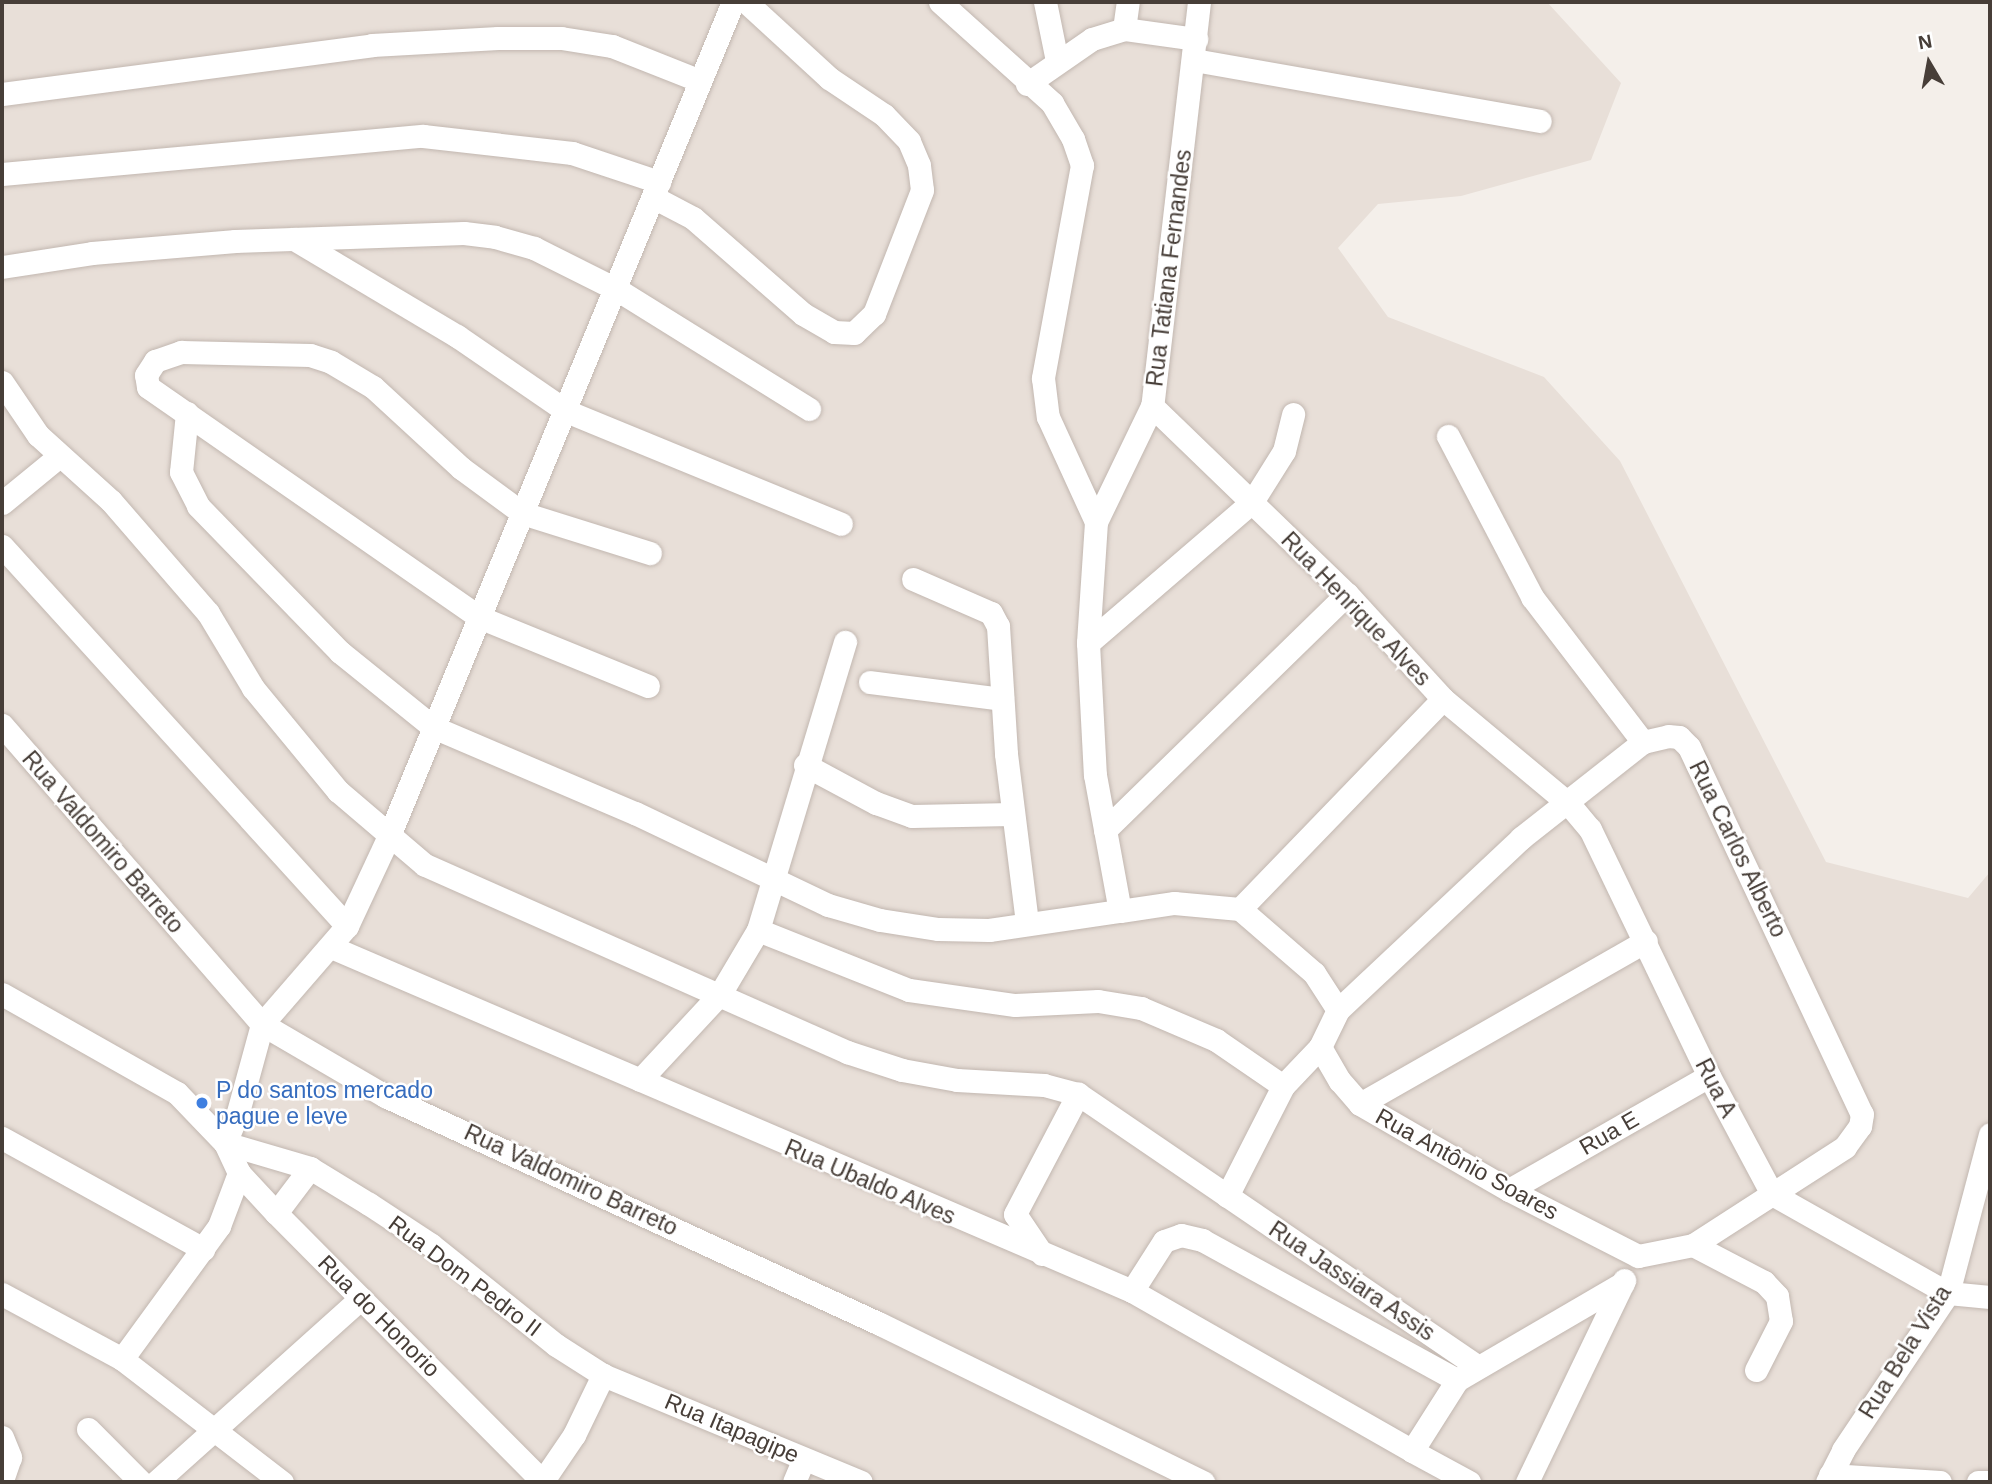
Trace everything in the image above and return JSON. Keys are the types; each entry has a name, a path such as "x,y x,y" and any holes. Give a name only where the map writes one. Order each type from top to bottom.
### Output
{"street":[{"path":"225,1143 238,1112 262,1024 347,926 389,836 522,513 618,290 698,80 733,2"},
{"path":"2,174 423,136 572,153 656,190 693,218 803,314 834,331 854,333 874,314 922,190 919,165 909,141 884,115 829,78 746,2"},
{"path":"940,2 1027,84 1052,103 1073,138 1083,165 1043,378 1048,417 1096,522 1088,643 1095,775 1120,911"},
{"path":"1045,2 1056,61"},
{"path":"1124,29 1128,2"},
{"name":"Rua Tatiana Fernandes","path":"1096,522 1152,406 1199,2"},
{"path":"1027,84 1056,61 1093,39 1124,29 1195,50 1540,121"},
{"path":"2,94 372,45 498,38 561,38 612,46 698,80"},
{"path":"2,267 92,253 294,239 464,233 495,237 534,248 618,290 809,409"},
{"path":"294,239 457,335 566,411 841,524"},
{"path":"648,686 479,617 148,387 146,374 162,358 220,351 310,355 373,387 461,468 522,513 650,553"},
{"path":"2,382 58,457 111,501 208,613 253,688 295,742 338,791 425,865 847,1052 902,1070 1078,1094 1015,1214 1043,1256"},
{"name":"Rua Henrique Alves","path":"1152,406 1347,594 1443,699 1568,803"},
{"path":"187,412 181,472 198,506 340,652 433,727 635,813 828,905 892,922 989,930 1027,922 1174,903 1240,909 1314,973 1338,1010"},
{"path":"1088,643 1252,502 1284,451 1293,414"},
{"path":"1227,1196 1283,1086 1320,1046 1338,1010 1521,838 1643,742 1532,597 1448,436"},
{"path":"2,503 58,457"},
{"path":"2,546 347,926"},
{"path":"913,579 991,613 1000,634 1002,699 1012,814 1027,922"},
{"path":"1105,830 1347,594"},
{"path":"640,1080 720,994 758,930 770,879 845,642"},
{"path":"870,682 1002,699"},
{"path":"1240,909 1443,699"},
{"name":"Rua Valdomiro Barreto","path":"2,725 262,1024 385,1096 880,1324 1203,1482"},
{"name":"Rua Carlos Alberto","path":"1643,742 1668,736 1679,737 1689,747 1858,1098 1860,1126 1844,1147 1772,1194"},
{"path":"805,765 876,803 912,816 1012,814"},
{"name":"Rua A","path":"1568,803 1606,856 1709,1076 1772,1194"},
{"path":"758,930 909,989 1014,1005 1098,1001 1141,1008 1216,1040 1283,1086"},
{"path":"1360,1104 1646,940"},
{"name":"Rua Ubaldo Alves","path":"331,947 1043,1256 1132,1291 1469,1482"},
{"name":"Rua Dom Pedro II","path":"2,994 177,1093 225,1143 310,1168 430,1244 508,1311 603,1375"},
{"name":"Rua Antônio Soares","path":"1320,1046 1340,1081 1360,1104 1509,1190 1638,1256"},
{"name":"Rua E","path":"1509,1190 1709,1076"},
{"name":"Rua Jassiara Assis","path":"1078,1094 1476,1366"},
{"name":"Rua Bela Vista","path":"1828,1479 1948,1293 1990,1134"},
{"path":"2,1138 202,1249"},
{"name":"Rua do Honorio","path":"225,1143 239,1173 276,1213 543,1482"},
{"path":"276,1213 310,1168"},
{"path":"122,1359 219,1226 239,1173"},
{"path":"1527,1482 1638,1256 1693,1245 1772,1194 1948,1293 1990,1297"},
{"path":"1132,1291 1164,1241 1174,1235 1202,1240 1457,1380"},
{"path":"1693,1245 1764,1282 1777,1296 1781,1321 1756,1370"},
{"path":"1404,1447 1457,1380 1476,1366 1623,1283"},
{"path":"2,1294 122,1359 282,1482"},
{"path":"156,1482 210,1429 361,1298"},
{"path":"543,1482 574,1435 603,1375"},
{"name":"Rua Itapagipe","path":"603,1375 861,1482"},
{"path":"88,1429 141,1482"},
{"path":"2,1437 10,1457 2,1480"},
{"path":"794,1482 804,1458"},
{"path":"1828,1479 1940,1482"},
{"path":"1978,1482 1990,1482"}],"shaded area":[{"path":"2,2 1547,2 1621,83 1591,160 1461,196 1378,204 1338,248 1388,317 1544,377 1620,461 1826,862 1968,898 1990,872 1990,1482 2,1482"}],"place":[{"name":"P do santos mercado pague e leve","path":"202,1103"}]}
